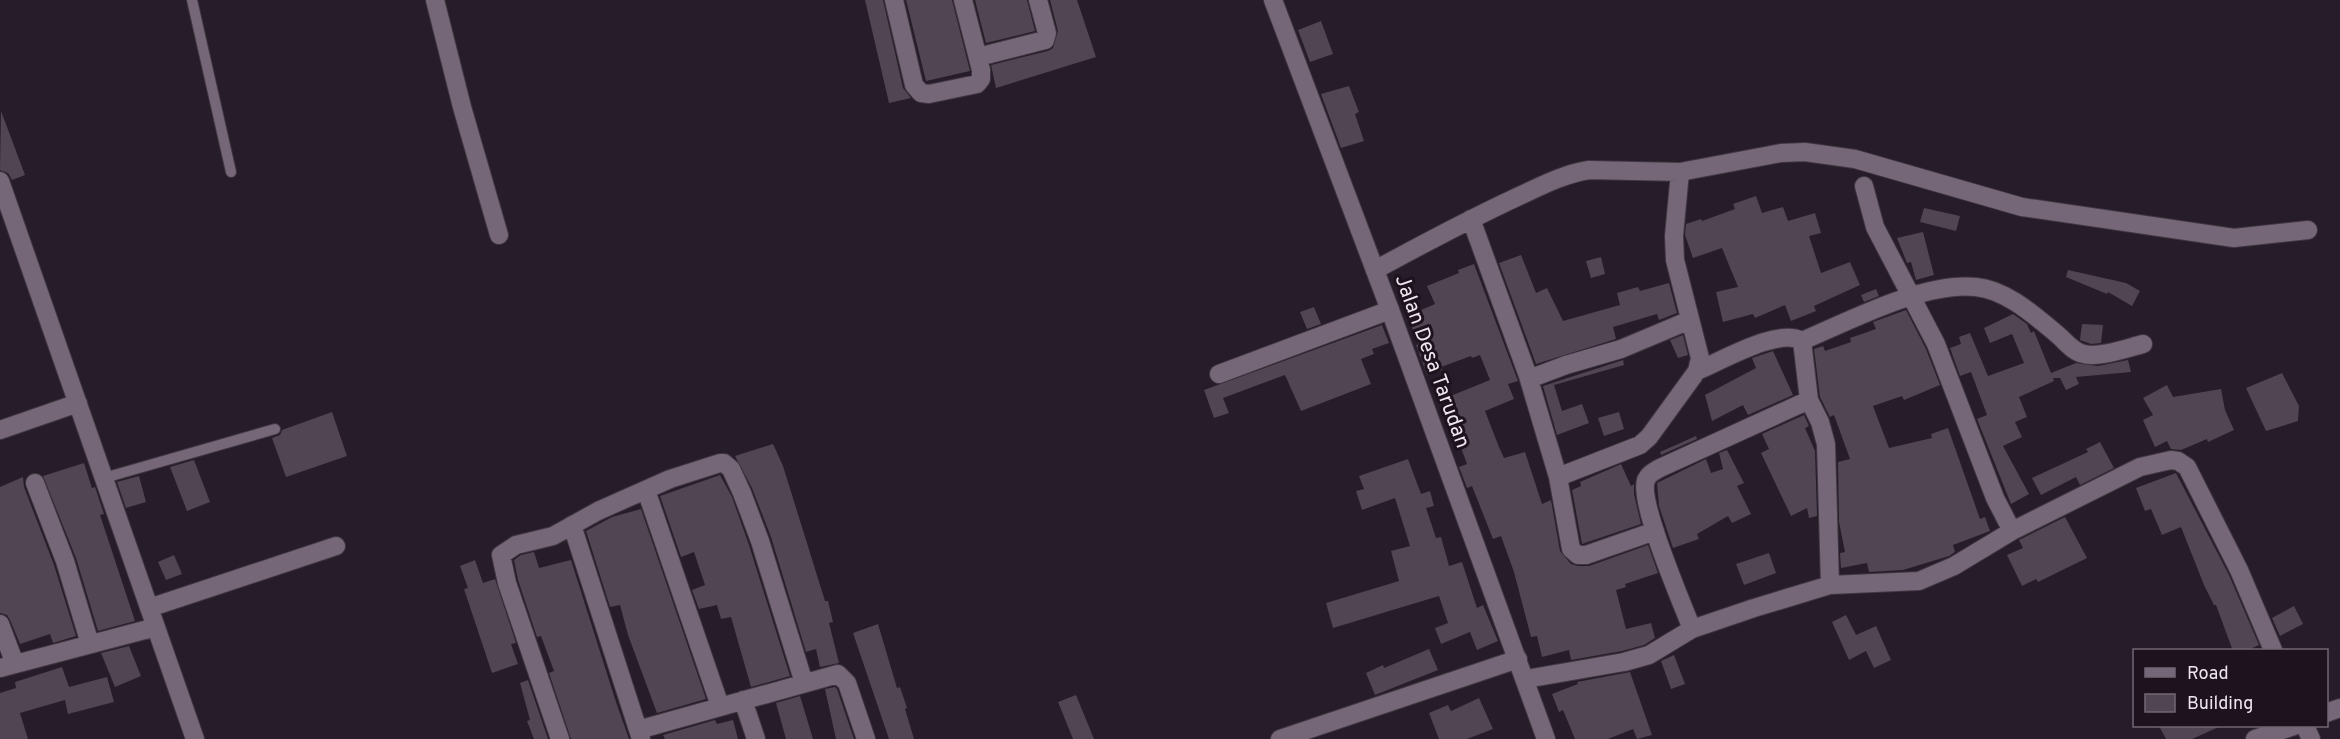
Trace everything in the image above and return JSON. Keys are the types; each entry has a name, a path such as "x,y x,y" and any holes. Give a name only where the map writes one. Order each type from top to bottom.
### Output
{"street":[{"path":"435,0 462,107 499,235"},
{"path":"894,0 914,86 921,93 950,91 977,84 982,75 963,0"},
{"path":"978,57 1045,40 1047,33 1038,0"},
{"name":"Jalan Desa Tarudan","path":"1274,0 1526,679 1546,739"},
{"path":"1375,270 1474,226 1536,189 1578,172 1589,170 1680,172 1781,153 1805,152 1855,159 2022,207 2234,238 2308,230"},
{"path":"1557,477 1640,445 1649,437 1697,371 1700,358 1675,260 1674,236 1680,172"},
{"path":"0,181 7,221 78,403 195,739"},
{"path":"1864,186 1875,227 1936,344 1995,498 2012,531"},
{"path":"1474,226 1529,379 1557,477 1570,549 1574,553 1586,555 1655,531"},
{"path":"1802,341 1912,295 1975,286 1995,291 2015,303 2084,355 2111,353 2142,344"},
{"path":"1219,374 1390,310"},
{"path":"1529,379 1566,365 1621,349 1690,320"},
{"path":"1697,371 1755,344 1795,337 1802,341"},
{"path":"1802,341 1809,400 1820,422 1826,444 1830,585"},
{"path":"1692,629 1655,531 1645,490 1646,481 1650,474 1809,400"},
{"path":"0,430 78,403"},
{"path":"1526,679 1639,658 1659,651 1692,629 1830,585 1919,580 1954,566 2012,531 2140,467 2178,461 2187,467 2223,539 2272,649"},
{"path":"560,739 537,675 500,556 516,546 553,536 670,479 720,463 724,463 731,469 760,542 804,683"},
{"path":"35,483 64,561 90,644"},
{"path":"645,490 720,706"},
{"path":"572,525 640,734 720,706 838,675 848,683 866,739"},
{"path":"149,608 336,546"},
{"path":"0,624 7,666 156,627"},
{"path":"1280,739 1518,658"},
{"path":"743,700 756,739"},
{"path":"2255,739 2291,727"}],"lane":[{"path":"192,0 231,172"},
{"path":"104,478 275,429"}],"building":[{"path":"865,0 883,0 903,88 911,98 889,103"},
{"path":"906,0 952,0 970,71 926,81"},
{"path":"975,0 1027,0 1035,31 986,43"},
{"path":"1050,0 1077,0 1096,57 996,88 991,65 1053,48 1058,31"},
{"path":"1321,21 1333,54 1310,62 1298,30"},
{"path":"1349,86 1359,112 1355,114 1364,141 1341,148 1321,94"},
{"path":"1,111 25,175 12,180 8,173 0,170"},
{"path":"1756,196 1762,213 1783,207 1788,221 1815,213 1821,233 1809,236 1821,273 1850,262 1860,285 1814,306 1816,311 1791,321 1785,305 1755,318 1753,314 1723,322 1716,292 1738,287 1722,248 1693,258 1685,235 1686,224 1701,219 1702,221 1735,209 1733,204"},
{"path":"1924,208 1960,216 1956,231 1920,222"},
{"path":"1923,232 1934,275 1916,280 1911,262 1907,263 1897,238"},
{"path":"1521,255 1536,293 1547,288 1563,321 1620,305 1617,293 1638,287 1640,291 1669,283 1677,313 1659,320 1657,314 1613,327 1616,339 1536,364 1499,263"},
{"path":"1601,257 1605,274 1591,278 1586,261"},
{"path":"1474,264 1518,381 1508,384 1514,399 1485,411 1499,447 1504,458 1525,452 1542,504 1551,500 1560,551 1571,564 1589,566 1648,545 1658,573 1625,584 1626,587 1616,590 1626,629 1651,623 1655,638 1644,645 1571,660 1569,650 1542,657 1537,636 1531,637 1514,572 1501,536 1493,539 1472,486 1467,488 1459,467 1467,464 1460,445 1466,443 1448,397 1490,380 1480,355 1441,367 1442,370 1427,375 1416,345 1419,344 1407,316 1435,304 1427,286"},
{"path":"2068,270 2126,283 2140,291 2132,306 2108,292 2107,294 2066,277"},
{"path":"1876,289 1879,296 1864,302 1861,295"},
{"path":"1314,307 1321,324 1307,329 1300,312"},
{"path":"1906,310 1926,349 1940,385 1904,400 1902,396 1873,406 1889,448 1932,438 1931,434 1948,428 1980,519 1985,517 1990,531 1953,545 1955,552 1949,556 1903,570 1869,572 1867,563 1841,568 1840,553 1845,552 1839,522 1838,462 1850,459 1834,415 1830,417 1820,397 1814,349 1823,346 1825,351 1851,342 1850,338 1876,329 1873,322"},
{"path":"2013,314 2027,324 2031,333 2034,331 2051,373 2076,363 2098,366 2128,360 2131,372 2076,377 2079,384 2066,390 2060,378 2053,378 2054,381 2019,397 2027,417 2015,422 2022,437 2003,446 2029,494 2011,504 1977,419 1987,415 1971,372 1960,376 1950,348 1961,344 1959,337 1970,333 1988,376 2024,363 2012,334 1990,343 1984,328"},
{"path":"2082,324 2103,325 2101,343 2091,344 2080,340"},
{"path":"1382,325 1389,343 1372,349 1374,354 1361,359 1371,384 1301,411 1285,375 1223,398 1229,413 1214,418 1204,390"},
{"path":"1683,335 1688,355 1678,358 1670,340"},
{"path":"1773,351 1793,395 1748,415 1743,405 1712,421 1705,395 1756,368 1752,358"},
{"path":"1623,360 1624,365 1554,385 1562,411 1582,404 1589,423 1557,435 1543,386"},
{"path":"2282,373 2299,406 2298,421 2266,431 2246,388"},
{"path":"2167,385 2173,397 2221,389 2225,410 2234,430 2208,442 2207,439 2181,450 2171,449 2167,441 2155,447 2143,420 2153,415 2143,398"},
{"path":"332,412 347,456 286,477 272,438 280,435 282,430"},
{"path":"1619,412 1624,429 1604,436 1598,418"},
{"path":"1804,415 1809,426 1805,428 1815,451 1817,516 1809,518 1807,508 1791,516 1761,453 1769,449 1762,434"},
{"path":"1696,436 1697,439 1661,455 1660,452"},
{"path":"2100,442 2114,468 2080,485 2076,477 2041,495 2032,478 2088,452 2086,449"},
{"path":"773,444 783,466 825,601 828,601 833,622 829,623 839,663 820,667 816,649 806,652 771,537 752,488 735,456"},
{"path":"1727,450 1744,483 1737,486 1751,514 1732,523 1728,516 1697,534 1699,539 1673,548 1659,506 1657,483 1706,459 1711,473 1723,469 1719,453"},
{"path":"1408,459 1421,494 1430,491 1434,506 1426,508 1436,538 1441,537 1449,566 1462,562 1477,608 1483,605 1498,641 1477,650 1470,632 1441,644 1435,628 1448,623 1439,596 1333,628 1326,603 1399,581 1391,551 1410,546 1395,498 1362,510 1356,491 1364,489 1359,476"},
{"path":"194,460 210,502 187,511 170,467"},
{"path":"84,463 104,514 100,515 135,621 98,631 76,558 43,476"},
{"path":"1621,464 1631,486 1634,484 1641,524 1582,544 1572,490 1581,486 1580,482"},
{"path":"2176,473 2229,575 2259,645 2250,649 2232,649 2216,605 2204,585 2181,527 2162,535 2151,509 2145,511 2136,488"},
{"path":"720,475 732,497 749,545 790,676 751,687 731,617 721,619 717,605 699,609 692,590 705,585 694,552 681,557 660,496"},
{"path":"139,476 146,502 126,508 117,482"},
{"path":"23,477 24,487 54,565 76,636 53,643 50,634 20,644 7,615 0,613 0,487"},
{"path":"641,509 706,699 657,713 628,635 620,605 610,607 586,531 612,517"},
{"path":"2065,517 2087,558 2038,582 2036,579 2022,586 2007,555 2023,548 2019,540"},
{"path":"534,552 539,568 571,560 629,739 571,739 549,673 554,671 541,636 537,637 518,580 514,560 521,555"},
{"path":"1769,553 1776,573 1744,585 1736,564"},
{"path":"174,555 182,574 166,580 158,562"},
{"path":"475,560 483,583 495,579 516,643 511,644 518,664 492,673 464,589 468,588 460,566"},
{"path":"2294,606 2303,624 2280,636 2272,618"},
{"path":"1846,615 1856,635 1876,626 1891,660 1874,668 1866,651 1849,660 1832,622"},
{"path":"878,624 897,688 900,687 907,708 905,709 914,739 889,739 853,633"},
{"path":"129,646 141,676 115,687 101,653"},
{"path":"1429,649 1438,670 1375,695 1366,673"},
{"path":"1674,655 1685,684 1671,689 1661,661"},
{"path":"62,667 69,687 107,677 114,702 68,714 65,700 20,713 28,739 0,739 0,693 16,688 15,682"},
{"path":"1630,672 1652,735 1637,739 1633,729 1608,739 1575,739 1563,710 1559,712 1552,694 1578,684 1577,682"},
{"path":"528,680 548,739 534,739 527,721 530,720 520,683"},
{"path":"835,687 854,739 836,739 825,689"},
{"path":"1076,695 1094,739 1073,739 1058,702"},
{"path":"800,696 813,739 786,739 776,703"},
{"path":"1479,698 1493,729 1467,739 1439,739 1429,713 1448,705 1451,711"},
{"path":"715,720 717,724 733,720 738,739 665,739 663,735"},
{"path":"2160,727 2219,727 2192,739 2166,739"}]}
